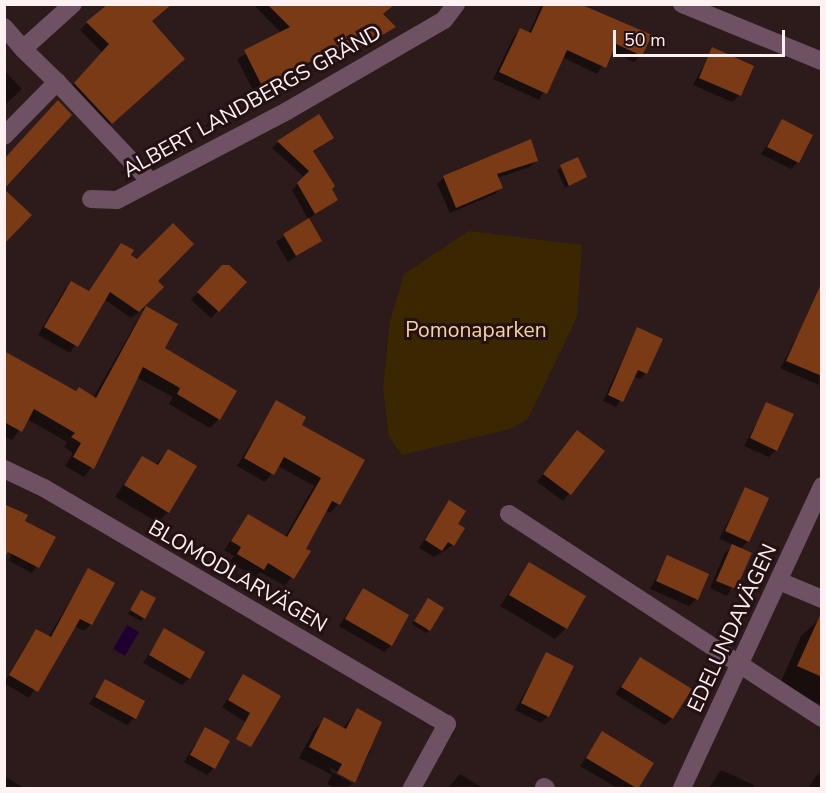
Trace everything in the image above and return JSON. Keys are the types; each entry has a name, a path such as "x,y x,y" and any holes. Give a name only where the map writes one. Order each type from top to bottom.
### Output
{"street":[{"path":"24,49 73,4"},
{"path":"682,4 822,62"},
{"name":"ALBERT LANDBERGS GRÄND","path":"91,199 117,200 151,182 444,20 454,5"},
{"path":"4,27 151,182"},
{"path":"4,136 57,82"},
{"name":"BLOMODLARVÄGEN","path":"4,469 44,488 447,724 412,789"},
{"name":"EDELUNDAVÄGEN","path":"682,789 741,667 822,486"},
{"path":"509,514 822,718"},
{"path":"779,581 822,598"}],"green space":[{"name":"Pomonaparken","path":"469,231 582,245 577,317 528,419 510,429 402,455 389,437 383,387 390,321 404,274"}],"shaded area":[{"path":"127,625 139,632 125,656 113,649"}],"building":[{"path":"108,4 172,4 152,21 185,59 112,124 74,83 109,44 86,22"},
{"path":"267,4 395,4 383,14 396,27 333,64 325,64 318,58 262,86 244,50 290,27"},
{"path":"544,4 580,4 652,35 642,56 616,44 606,68 567,50 547,94 499,72 520,28 531,33"},
{"path":"712,47 754,66 741,96 699,78"},
{"path":"58,100 72,115 4,189 4,159"},
{"path":"319,114 334,138 313,151 335,186 332,189 338,200 315,214 297,183 309,171 277,141"},
{"path":"782,119 813,135 799,163 767,147"},
{"path":"531,139 538,161 497,174 503,188 456,208 443,176"},
{"path":"578,157 587,177 569,186 560,165"},
{"path":"4,189 32,215 4,244"},
{"path":"309,218 322,241 296,256 283,234"},
{"path":"173,223 194,244 158,281 164,287 139,312 110,292 78,347 44,327 71,281 89,291 121,243 134,250 131,255 137,259"},
{"path":"222,265 229,265 247,282 219,312 197,292"},
{"path":"822,282 822,376 786,361"},
{"path":"146,306 178,324 165,348 237,391 220,420 177,394 180,388 143,367 94,469 73,457 81,443 71,437 75,433 34,409 22,432 4,422 4,351 76,391 79,387 96,398"},
{"path":"637,327 663,339 647,374 638,370 623,402 608,395"},
{"path":"276,400 306,417 302,425 365,460 340,505 332,501 306,549 311,551 294,579 268,563 264,570 237,554 241,547 231,541 248,514 287,537 321,478 284,457 274,475 244,458"},
{"path":"766,402 794,414 777,451 750,438"},
{"path":"577,430 605,451 571,495 543,474"},
{"path":"168,449 197,466 169,513 124,485 142,456 158,465"},
{"path":"745,487 769,498 749,542 725,531"},
{"path":"449,500 466,511 458,524 465,528 454,546 448,542 442,551 425,540"},
{"path":"4,504 28,515 25,521 56,537 39,568 8,552 4,559"},
{"path":"732,544 752,553 736,589 716,581"},
{"path":"667,555 709,574 698,600 656,581"},
{"path":"529,562 586,596 567,629 509,595"},
{"path":"88,568 115,583 92,625 80,619 38,692 9,675 36,629 51,637"},
{"path":"363,588 409,615 392,646 345,619"},
{"path":"141,590 156,598 145,619 130,610"},
{"path":"428,598 444,608 430,631 414,621"},
{"path":"822,611 822,677 797,666"},
{"path":"164,628 205,652 190,679 149,655"},
{"path":"546,652 574,666 549,717 521,703"},
{"path":"640,657 692,689 673,719 621,687"},
{"path":"243,674 281,696 251,747 236,739 250,713 228,700"},
{"path":"105,679 145,701 136,719 95,697"},
{"path":"357,708 382,722 355,783 337,773 342,764 309,747 324,717 346,729"},
{"path":"205,727 230,741 215,769 190,755"},
{"path":"602,731 654,763 638,789 586,758"}]}
